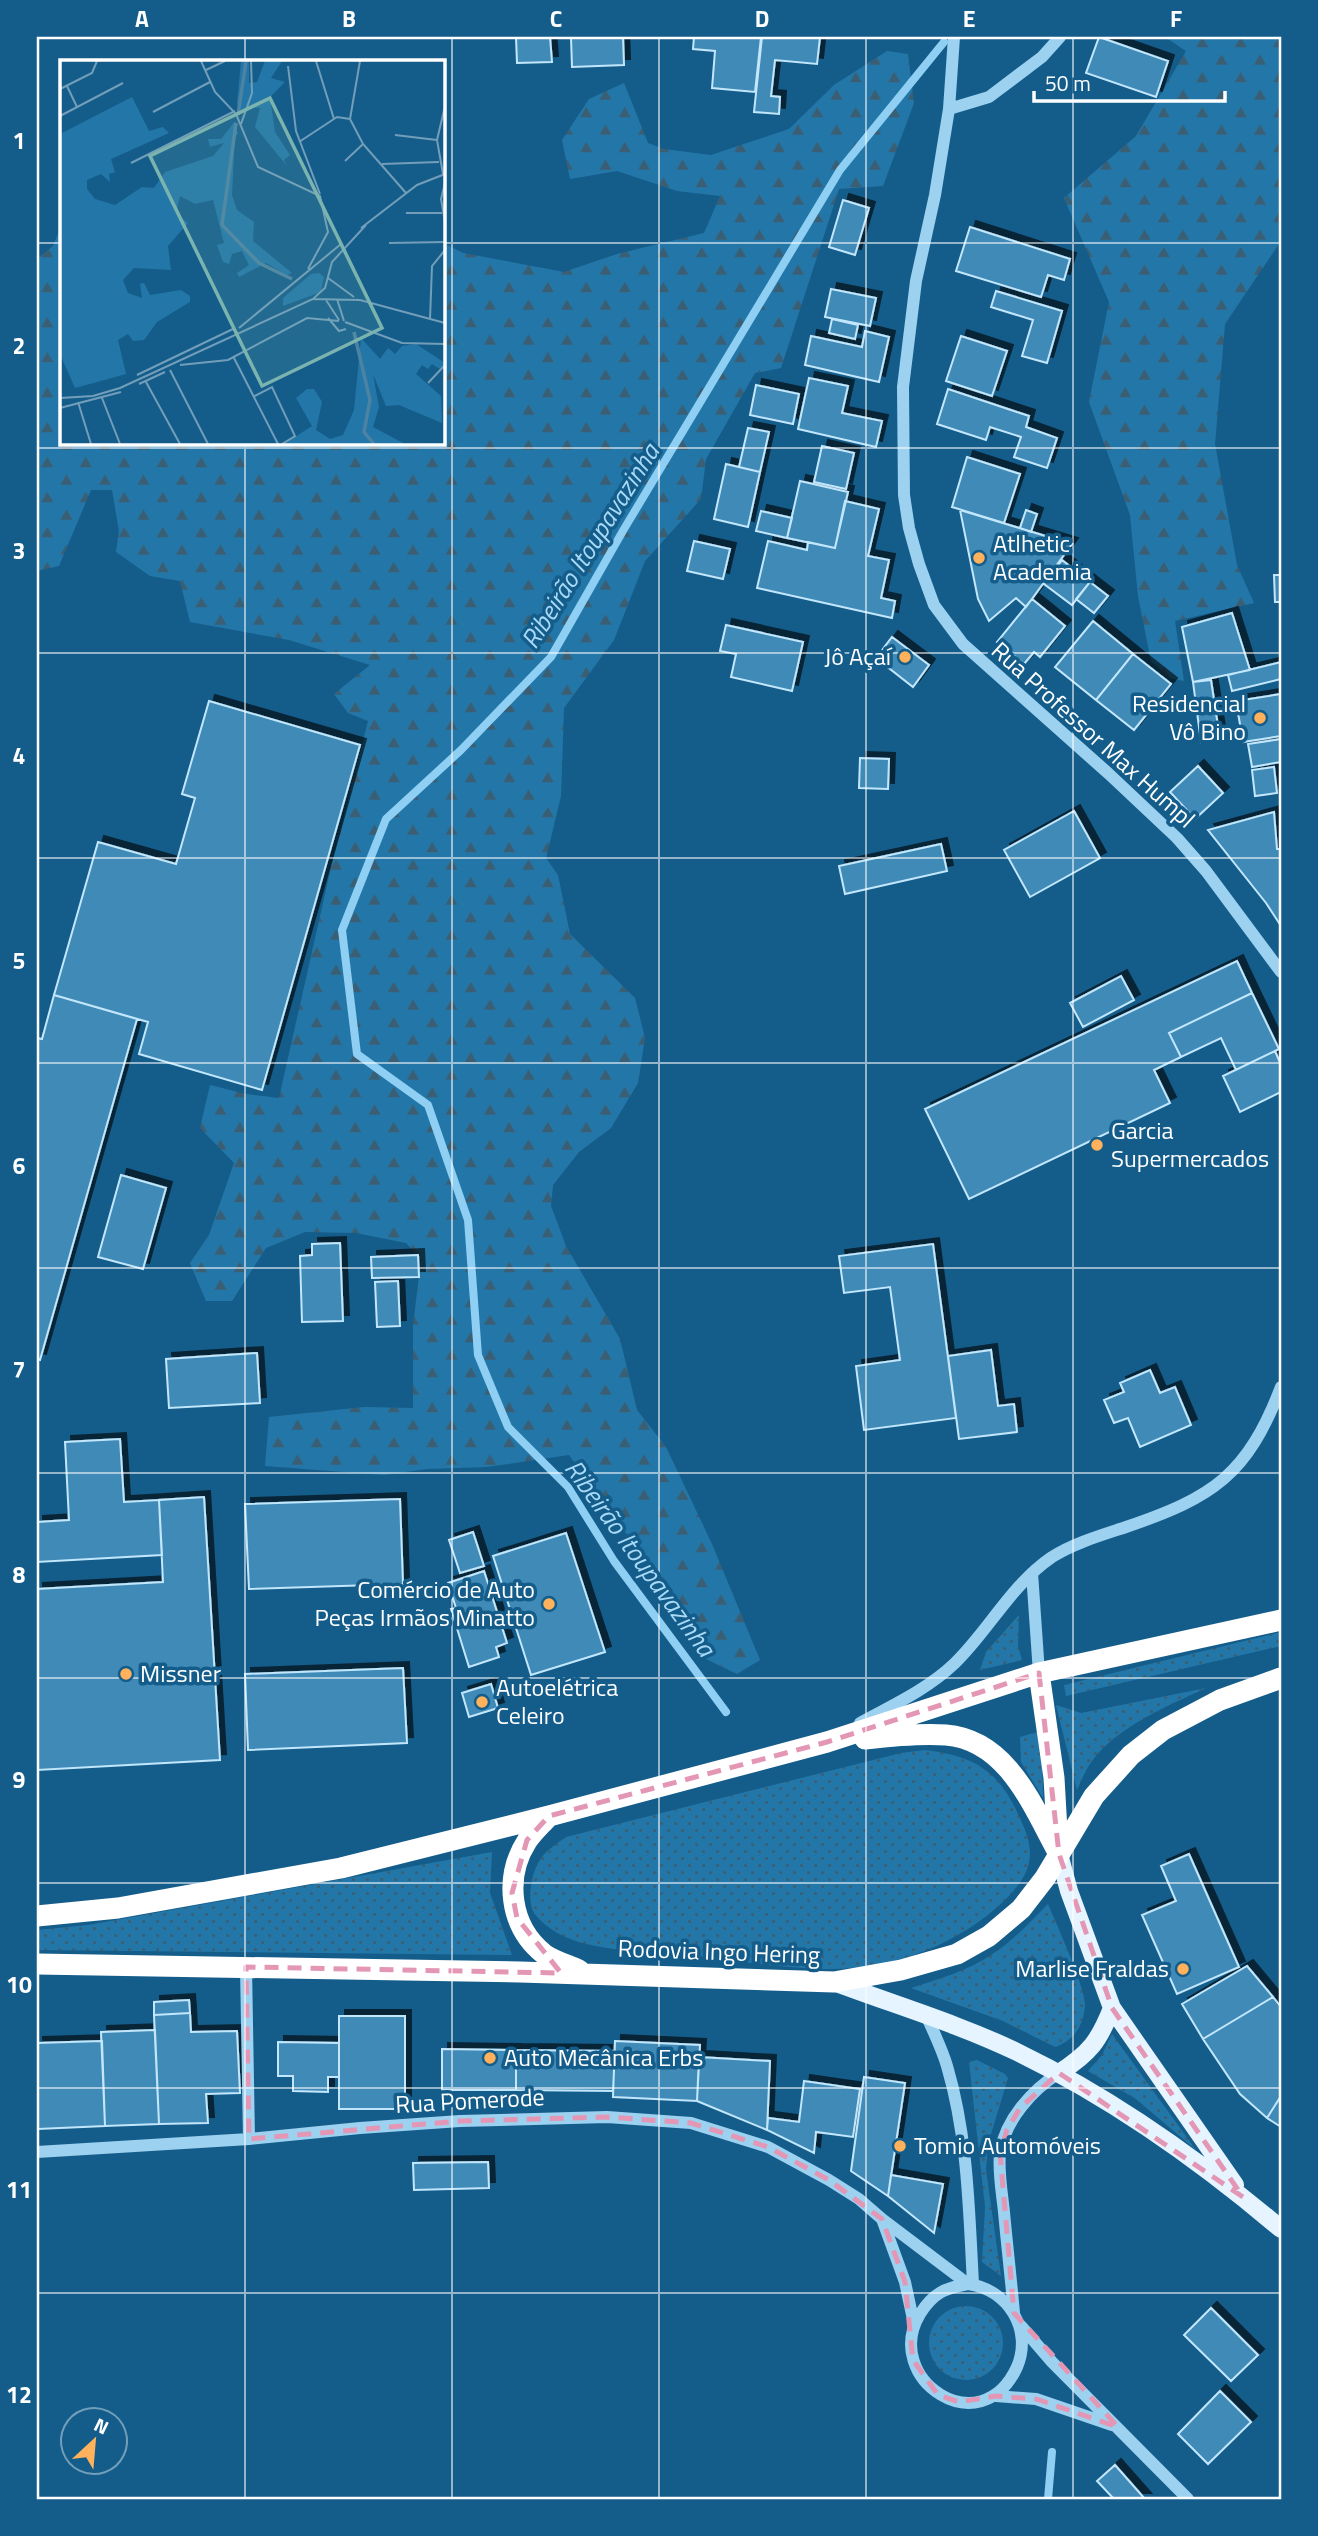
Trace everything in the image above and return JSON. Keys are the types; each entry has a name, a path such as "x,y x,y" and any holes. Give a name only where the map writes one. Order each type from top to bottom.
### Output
{"highway":[{"path":"37,1916 118,1908 341,1868 827,1742 1040,1673 1281,1620"},
{"path":"1040,1673 1054,1778 1059,1854"},
{"name":"Rodovia Ingo Hering","path":"37,1964 587,1974 834,1982 901,1970 957,1954 989,1936 1021,1909 1045,1878 1094,1796 1131,1755 1163,1730 1220,1700 1281,1678"},
{"path":"827,1742 906,1735 947,1735 969,1740 1002,1761 1019,1783 1059,1854"},
{"path":"549,1816 527,1840 516,1866 512,1893 517,1918 544,1954 587,1974"}],"main road":[{"path":"1059,1854 1069,1891 1112,2007 1243,2197"},
{"path":"834,1982 1014,2051 1059,2073 1128,2116 1243,2197 1281,2229"},
{"path":"1059,2073 1079,2060 1100,2036 1112,2007"}],"street":[{"name":"Rua Professor Max Humpl","path":"954,37 949,109 935,195 909,321 902,427 904,495 909,528 934,605 949,629 972,654 1109,774 1177,838 1213,880 1281,972"},
{"path":"949,109 989,97 1042,57 1060,37"},
{"path":"827,1742 930,1684 956,1662 1032,1573 1054,1556 1085,1541 1184,1505 1214,1487 1236,1469 1254,1447 1281,1387"},
{"path":"1032,1573 1040,1673"},
{"path":"246,1967 249,2139"},
{"path":"927,2017 946,2063 957,2105 965,2158 970,2284"},
{"path":"996,2396 1007,2383 1022,2355 1023,2338 1017,2319 1000,2153 1007,2130 1020,2108 1044,2082 1059,2073"},
{"name":"Rua Pomerode","path":"37,2151 249,2139 473,2121 607,2117 691,2123 768,2147 830,2180 970,2284"},
{"name":"Rua Pomerode","path":"882,2219 905,2282 914,2324"},
{"path":"1118,2427 1036,2399 996,2396 977,2402 959,2402 939,2395 922,2378 914,2360 914,2324 927,2302 947,2288 970,2284 991,2293 1006,2303 1052,2362 1118,2427 1188,2499"}],"highlighted area":[{"path":"1039,1673 1059,1854 1112,2008 1243,2197 1059,2073 1020,2108 1007,2130 1000,2153 1014,2313 1118,2427 1036,2399 996,2396 959,2402 938,2395 913,2360 905,2282 882,2219 829,2180 768,2147 691,2123 607,2117 460,2121 249,2139 246,1967 561,1973 517,1918 512,1893 527,1840 549,1816 827,1742"}],"green space":[{"path":"1165,37 1281,37 1281,241 1225,324 1215,444 1237,565 1254,603 1175,621 1184,681 1170,678 1151,661 1138,596 1130,515 1089,402 1109,302 1064,198 1136,136 1186,51"},
{"path":"887,51 908,54 914,103 883,186 839,189 781,368 755,373 706,459 701,499 645,561 614,640 564,708 561,796 546,858 558,875 570,934 635,998 645,1038 638,1083 611,1128 579,1152 553,1185 551,1206 566,1246 620,1339 637,1410 666,1447 712,1544 760,1660 737,1674 704,1658 671,1588 620,1526 569,1455 487,1467 427,1469 384,1475 265,1466 269,1417 364,1407 413,1408 413,1326 421,1259 406,1243 356,1233 305,1232 266,1248 232,1301 206,1301 190,1263 209,1235 234,1163 200,1128 210,1085 246,1094 279,1098 330,872 368,721 348,713 334,694 370,665 289,640 190,622 180,581 150,576 116,552 119,531 112,490 91,490 59,566 37,571 37,259 53,246 60,228 60,444 444,444 444,244 463,253 564,272 617,254 704,233 720,196 677,191 617,171 570,179 562,140 589,99 624,83 648,143 664,149 711,155 789,129 834,85"},
{"path":"1019,1615 1018,1646 1022,1660 980,1670 986,1652"},
{"path":"1281,1632 1281,1646 1066,1696 1064,1685"},
{"path":"1206,1688 1144,1718 1115,1737 1092,1761 1077,1790 1056,1705 1081,1713"},
{"path":"1037,1732 1043,1798 1021,1762 1020,1737"},
{"path":"925,1750 960,1757 974,1763 997,1780 1023,1825 1030,1856 1020,1883 1005,1900 966,1930 923,1952 875,1965 826,1969 631,1951 581,1943 567,1938 543,1923 534,1913 530,1892 535,1869 544,1854 566,1837 901,1753"},
{"path":"492,1852 490,1893 512,1955 37,1950 37,1930 88,1925"},
{"path":"1048,1904 1084,1998 1082,2020 1067,2041 1055,2047 1003,2021 911,1988 982,1961 999,1950"},
{"path":"1112,2034 1196,2150 1136,2099 1088,2071 1102,2055"},
{"path":"977,2060 1008,2078 988,2144 986,2170 1001,2276 982,2262 985,2207 969,2062"},
{"path":"966,2306 980,2309 992,2317 1000,2329 1003,2343 1000,2357 992,2369 980,2377 966,2380 952,2377 940,2369 932,2357 929,2343 932,2329 940,2317 952,2309"}],"building":[{"path":"516,37 550,37 552,62 517,63"},
{"path":"571,37 623,37 624,65 572,67"},
{"path":"694,37 761,37 755,92 712,88 715,51 693,49"},
{"path":"762,37 820,37 817,64 775,60 771,96 780,97 779,114 754,112"},
{"path":"1099,37 1168,61 1156,97 1086,73"},
{"path":"843,200 869,208 855,255 829,247"},
{"path":"970,227 1070,259 1064,280 1048,275 1041,297 956,271"},
{"path":"831,289 876,298 870,326 825,317"},
{"path":"996,291 1062,311 1047,363 1022,356 1033,320 991,307"},
{"path":"832,319 858,325 855,339 829,333"},
{"path":"865,331 889,337 879,382 805,365 811,336 862,347"},
{"path":"961,336 1007,351 992,396 946,381"},
{"path":"809,378 848,386 842,413 882,421 876,447 798,429"},
{"path":"756,385 799,394 793,424 750,415"},
{"path":"948,389 1029,416 1026,427 1057,438 1047,468 1014,457 1021,437 990,427 986,440 937,424"},
{"path":"748,428 769,432 760,472 739,467"},
{"path":"822,446 854,453 846,489 814,482"},
{"path":"967,457 1020,474 1004,523 952,507"},
{"path":"726,464 760,472 748,527 714,519"},
{"path":"800,481 848,492 835,548 787,538"},
{"path":"845,501 879,509 868,556 889,560 881,598 895,601 892,618 757,588 768,541 807,550 808,542 835,548"},
{"path":"960,510 1072,544 1026,607 1016,598 989,621 978,599"},
{"path":"1026,510 1037,514 1031,532 1020,528"},
{"path":"761,511 792,518 787,538 756,531"},
{"path":"694,541 730,549 723,579 687,571"},
{"path":"1062,560 1090,582 1072,605 1044,584"},
{"path":"1274,575 1281,575 1281,602 1275,602"},
{"path":"1090,582 1108,596 1094,613 1076,599"},
{"path":"1032,599 1065,626 1040,657 1034,652 1024,664 997,642"},
{"path":"1232,613 1250,670 1193,682 1182,627"},
{"path":"1093,621 1133,654 1096,700 1055,667"},
{"path":"726,625 803,642 792,691 731,677 736,654 720,651"},
{"path":"892,637 929,665 913,687 876,658"},
{"path":"1133,654 1171,684 1134,730 1096,700"},
{"path":"1281,662 1281,679 1232,691 1228,675"},
{"path":"1211,680 1220,739 1201,742 1193,682"},
{"name":"Residencial Vô Bino","path":"1281,694 1281,736 1243,742 1236,701"},
{"path":"209,701 360,745 262,1090 139,1054 148,1022 54,995 98,842 176,864 195,798 182,794"},
{"path":"1281,739 1281,762 1252,767 1248,744"},
{"path":"860,758 889,759 888,789 859,788"},
{"path":"1198,766 1223,793 1195,819 1170,792"},
{"path":"1274,767 1277,793 1255,796 1252,770"},
{"path":"1074,811 1100,858 1030,897 1004,850"},
{"path":"1274,812 1277,849 1281,849 1281,926 1208,830"},
{"path":"941,844 947,871 845,894 839,866"},
{"path":"1237,961 1252,993 1169,1033 1181,1057 1154,1070 1170,1103 969,1199 925,1109"},
{"path":"1121,976 1134,1000 1083,1027 1070,1003"},
{"path":"1252,993 1279,1049 1236,1070 1221,1038 1181,1057 1169,1033"},
{"path":"54,995 137,1019 40,1360 37,1359 37,1038 42,1039"},
{"path":"1275,1051 1281,1065 1281,1092 1240,1112 1223,1076"},
{"path":"121,1175 166,1188 143,1269 98,1257"},
{"path":"340,1243 343,1321 302,1322 300,1256 312,1255 312,1244"},
{"path":"933,1244 956,1418 864,1430 856,1366 900,1360 890,1287 844,1293 839,1256"},
{"path":"418,1255 419,1277 372,1278 371,1257"},
{"path":"398,1281 400,1326 377,1327 375,1282"},
{"path":"991,1350 998,1406 1014,1404 1017,1432 959,1439 948,1356"},
{"path":"257,1353 260,1403 169,1408 166,1359"},
{"path":"1150,1370 1160,1393 1175,1387 1191,1425 1140,1447 1128,1418 1114,1423 1104,1400 1124,1392 1120,1383"},
{"path":"120,1439 124,1502 159,1500 162,1555 37,1562 37,1522 69,1520 65,1442"},
{"name":"Missner","path":"204,1497 220,1760 37,1770 37,1589 163,1582 159,1500"},
{"path":"400,1499 403,1584 249,1589 245,1504"},
{"path":"473,1532 484,1566 460,1573 449,1540"},
{"name":"Comércio de Auto Peças Irmãos Minatto","path":"566,1533 605,1652 531,1675 493,1556"},
{"path":"484,1571 507,1643 496,1647 499,1657 469,1667 451,1609 456,1608 448,1583"},
{"path":"403,1668 407,1743 248,1750 245,1674"},
{"path":"491,1684 498,1708 469,1717 462,1693"},
{"path":"1189,1854 1239,1967 1177,1994 1142,1915 1176,1901 1161,1866"},
{"path":"1247,1966 1273,1997 1203,2039 1182,2004"},
{"path":"1273,1997 1281,2007 1281,2096 1267,2118 1240,2094 1203,2039"},
{"path":"189,2000 190,2013 154,2015 154,2002"},
{"path":"190,2013 191,2032 237,2031 240,2093 206,2094 208,2123 159,2124 154,2015"},
{"path":"339,2016 405,2016 405,2109 339,2109"},
{"path":"155,2030 159,2124 105,2126 101,2032"},
{"path":"102,2041 105,2126 38,2129 37,2043"},
{"path":"615,2041 700,2045 697,2101 613,2097"},
{"path":"278,2042 339,2043 339,2077 328,2077 328,2092 293,2091 293,2076 278,2076"},
{"path":"442,2049 516,2050 516,2090 442,2090"},
{"path":"516,2050 615,2051 613,2091 516,2090"},
{"path":"699,2057 770,2061 767,2130 697,2101"},
{"path":"864,2077 905,2083 888,2196 851,2171"},
{"path":"804,2081 860,2089 853,2137 816,2132 814,2153 767,2130 768,2118 799,2122"},
{"path":"1281,2096 1281,2127 1267,2118"},
{"path":"488,2162 489,2188 414,2190 413,2163"},
{"path":"891,2175 943,2184 934,2233 888,2196"},
{"path":"1211,2308 1258,2355 1231,2381 1184,2335"},
{"path":"1220,2391 1251,2422 1208,2464 1178,2434"},
{"path":"1115,2465 1145,2499 1114,2499 1097,2481"}],"waterway":[{"name":"Ribeirão Itoupavazinha","path":"726,1712 614,1561 568,1487 508,1427 478,1355 468,1220 428,1105 357,1054 342,930 386,819 461,750 551,657 624,529 840,170 944,42"},
{"name":"Ribeirão Itoupavazinha","path":"1048,2499 1052,2452"}],"place":[{"name":"Atlhetic Academia","path":"979,558"},
{"name":"Jô Açaí","path":"905,657"},
{"name":"Residencial Vô Bino","path":"1260,718"},
{"name":"Garcia Supermercados","path":"1097,1145"},
{"name":"Comércio de Auto Peças Irmãos Minatto","path":"549,1604"},
{"name":"Missner","path":"126,1674"},
{"name":"Autoelétrica Celeiro","path":"482,1702"},
{"name":"Marlise Fraldas","path":"1183,1969"},
{"name":"Auto Mecânica Erbs","path":"490,2058"},
{"name":"Tomio Automóveis","path":"900,2146"}]}
